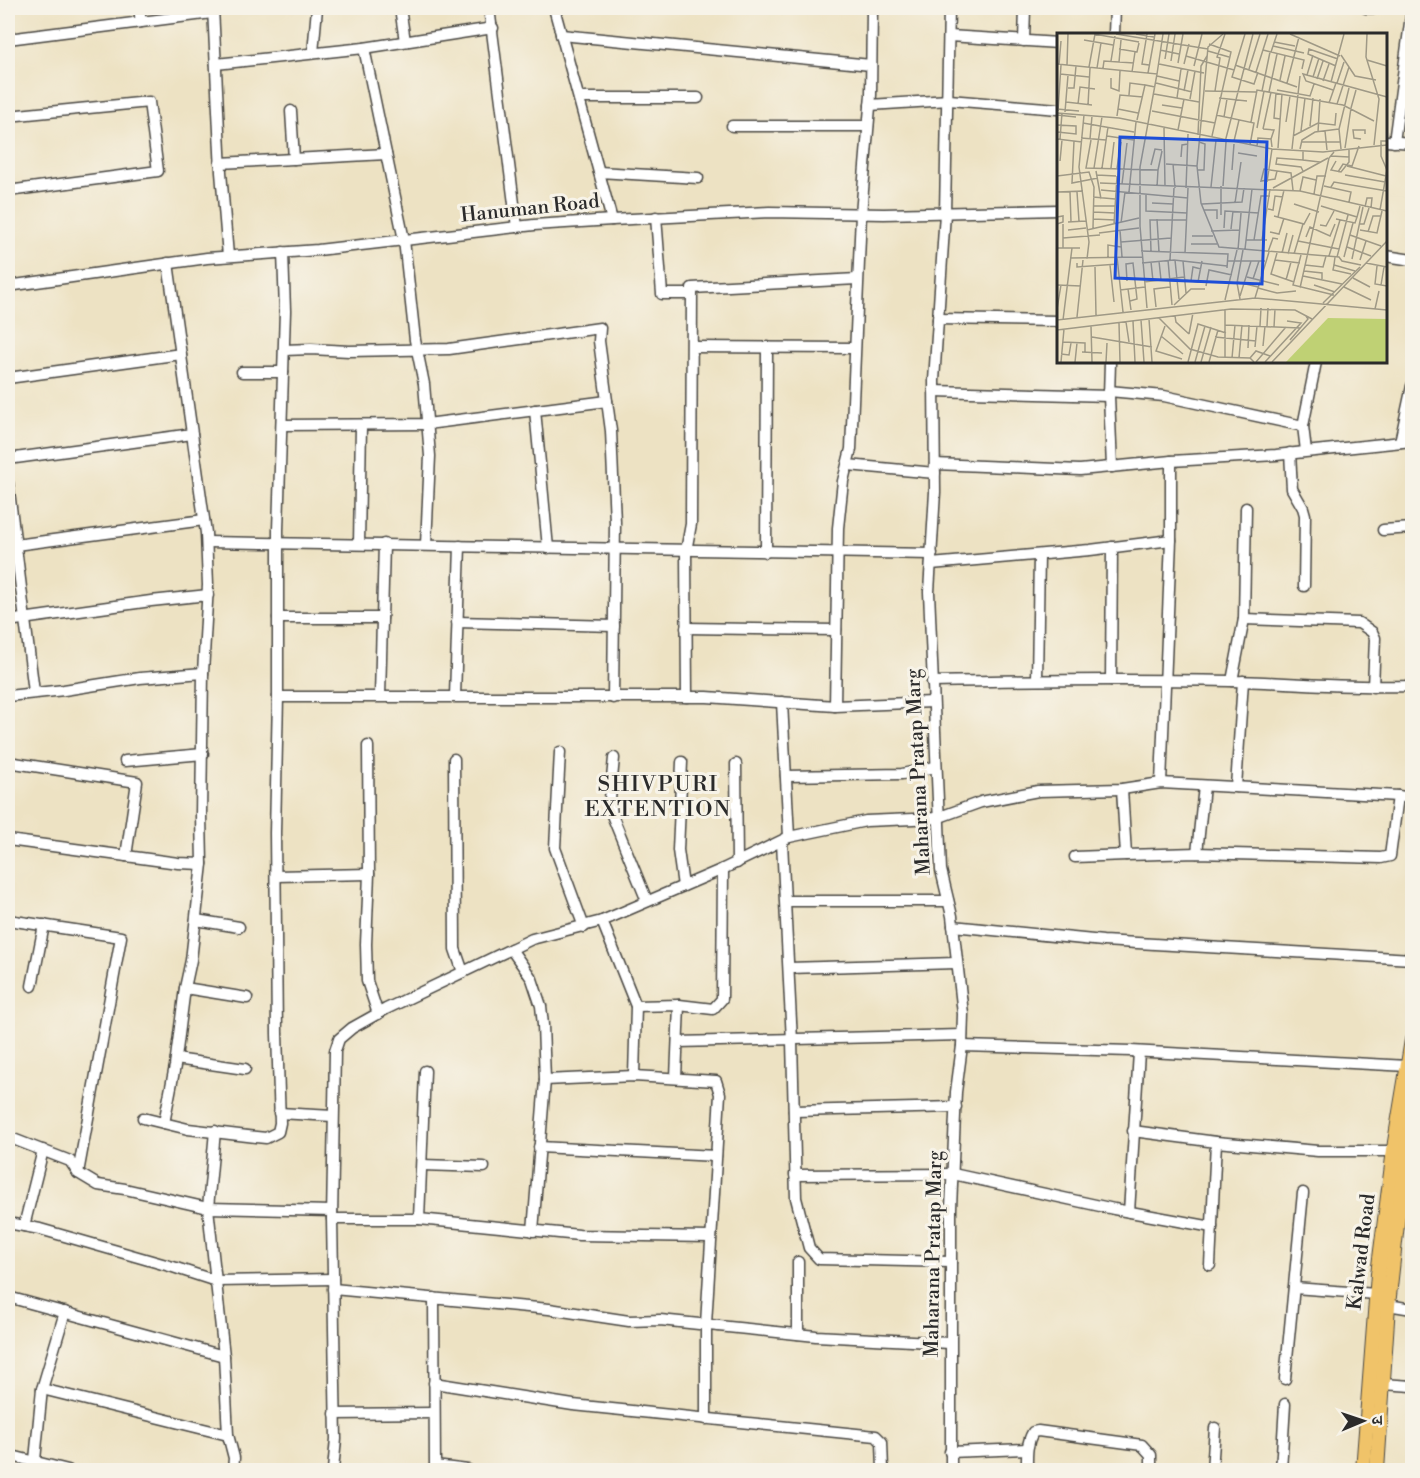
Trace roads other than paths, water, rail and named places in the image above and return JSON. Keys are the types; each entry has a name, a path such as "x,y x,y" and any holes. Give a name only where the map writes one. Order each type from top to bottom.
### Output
{"main road":[{"name":"Kalwad Road","path":"1377,1470 1388,1305 1405,1149 1413,1040"},
{"name":"Kalwad Road","path":"1363,1470 1376,1294 1413,1117"}],"street":[{"path":"139,8 141,22"},
{"path":"313,53 317,8"},
{"path":"400,8 405,41"},
{"path":"489,8 517,227"},
{"path":"554,8 612,220"},
{"path":"835,706 837,553 843,481 851,448 857,279 870,105 872,8"},
{"name":"Maharana Pratap Marg","path":"949,8 949,100 945,213 934,391 935,468 929,592 941,870 953,926 963,1014 951,1208 951,1470"},
{"path":"1024,8 1024,41"},
{"path":"1114,33 1115,8"},
{"path":"1366,8 1373,8"},
{"path":"1413,8 1390,141 1413,143"},
{"path":"8,39 141,22 212,10 220,163 228,256"},
{"path":"216,63 364,48 493,28"},
{"path":"561,35 871,64"},
{"path":"949,36 1057,43"},
{"path":"364,48 404,240 417,350 424,384 430,456 426,545"},
{"path":"579,98 698,98"},
{"path":"870,105 949,100 1057,109"},
{"path":"8,116 149,102 158,171 8,190"},
{"path":"291,111 294,159"},
{"path":"732,126 868,126"},
{"path":"220,163 386,154"},
{"path":"599,172 698,177"},
{"name":"Hanuman Road","path":"8,286 168,262 517,227 612,220 769,213 861,214 1057,210"},
{"path":"656,217 662,294 692,294"},
{"path":"143,1118 164,1124 256,1137 272,1136 278,1132 280,1123 275,833 285,311 283,252"},
{"path":"1387,256 1413,260"},
{"path":"164,1124 191,960 202,864 203,674 208,595 207,543 168,262"},
{"path":"687,697 686,551 691,524 692,288 857,279"},
{"path":"939,319 1057,321"},
{"path":"284,350 449,349 600,328 599,341 611,430 615,549 613,698"},
{"path":"693,347 854,348"},
{"path":"766,552 767,347"},
{"path":"8,378 181,354"},
{"path":"1110,363 1109,394 1113,467"},
{"path":"1306,451 1303,426 1316,363"},
{"path":"242,372 283,372"},
{"path":"1400,442 1413,386"},
{"path":"934,391 1164,396 1303,426"},
{"path":"282,425 427,424 607,401"},
{"path":"535,410 548,548"},
{"path":"359,544 361,425"},
{"path":"8,459 192,434"},
{"path":"848,465 1080,470 1413,441"},
{"path":"1290,453 1292,489 1305,515 1304,586"},
{"path":"1161,783 1171,540 1171,461"},
{"path":"8,483 14,526 11,546 25,619 34,692"},
{"path":"1236,787 1237,681 1244,619 1246,507"},
{"path":"11,546 204,520"},
{"path":"1383,530 1413,528"},
{"path":"207,543 279,542 837,553 931,559 1039,555 1171,540"},
{"path":"380,696 384,544"},
{"path":"455,696 460,546"},
{"path":"1110,680 1112,547"},
{"path":"1037,680 1039,555"},
{"path":"8,621 208,595"},
{"path":"278,618 382,618"},
{"path":"1244,619 1359,623 1367,627 1375,638 1373,687"},
{"path":"457,621 614,626"},
{"path":"686,628 836,630"},
{"path":"8,697 140,678 203,674"},
{"path":"932,682 1166,680 1373,687 1413,686"},
{"path":"278,697 687,697 835,706 933,702"},
{"path":"782,702 786,776 786,901 796,1198 809,1248 819,1259 951,1262"},
{"path":"368,746 367,981 378,1014"},
{"path":"560,752 555,848 584,927"},
{"path":"125,762 202,753"},
{"path":"614,758 610,799 612,815 647,901"},
{"path":"454,759 455,949 463,972"},
{"path":"8,762 137,782 126,856"},
{"path":"682,762 678,850 683,886"},
{"path":"736,764 736,862"},
{"path":"786,776 902,774 935,767"},
{"path":"333,1470 336,1439 332,1215 335,1051 339,1039 352,1028 532,939 602,921 786,839 866,821 937,818 981,802 1038,791 1122,789 1161,783 1413,798"},
{"path":"1197,853 1203,786"},
{"path":"1122,789 1126,855"},
{"path":"1075,857 1197,853 1382,858 1390,856 1398,796"},
{"path":"8,840 202,864"},
{"path":"636,1006 679,1005 712,1009 722,999 723,869"},
{"path":"276,876 369,874"},
{"path":"786,901 948,901"},
{"path":"8,920 121,937 78,1173"},
{"path":"196,920 239,927"},
{"path":"602,921 636,1006 634,1076"},
{"path":"32,986 44,925"},
{"path":"953,926 1102,941 1413,959"},
{"path":"512,949 532,980 541,1006 545,1080 534,1231"},
{"path":"789,968 956,963"},
{"path":"185,988 247,998"},
{"path":"676,1078 679,1005"},
{"path":"678,1042 962,1041 1139,1052 1410,1061"},
{"path":"1129,1212 1139,1052"},
{"path":"176,1059 245,1069"},
{"path":"419,1220 425,1071"},
{"path":"545,1080 634,1076 716,1081 720,1094 706,1324 706,1419"},
{"path":"794,1111 956,1107"},
{"path":"279,1113 333,1116"},
{"path":"215,1131 208,1208 224,1356 228,1435 234,1458 233,1470"},
{"path":"1133,1131 1216,1142 1318,1151 1405,1149"},
{"path":"8,1137 69,1161 78,1173 98,1185 125,1188 208,1208 419,1220 579,1235 710,1237"},
{"path":"1210,1265 1216,1142"},
{"path":"539,1148 716,1156"},
{"path":"24,1226 43,1150"},
{"path":"422,1165 484,1167"},
{"path":"795,1175 953,1174 1129,1212 1212,1227"},
{"path":"1285,1379 1303,1193"},
{"path":"8,1225 24,1226 216,1281 333,1284 434,1298 549,1309 629,1321 660,1320 798,1334 950,1343"},
{"path":"798,1262 798,1334"},
{"path":"1294,1288 1376,1294"},
{"path":"8,1297 224,1356"},
{"path":"434,1298 435,1468 468,1470"},
{"path":"1388,1305 1413,1309"},
{"path":"34,1466 42,1389 65,1312"},
{"path":"434,1383 573,1405 876,1436 882,1442 883,1470"},
{"path":"1383,1383 1413,1386"},
{"path":"42,1389 228,1435"},
{"path":"1281,1470 1285,1404"},
{"path":"335,1414 434,1413"},
{"path":"1212,1470 1215,1428"},
{"path":"1028,1470 1030,1436 1033,1432 1038,1431 1142,1445 1151,1455 1151,1470"},
{"path":"950,1452 1028,1449"},
{"path":"8,1455 34,1466 68,1470"}],"district":[{"name":"SHIVPURI EXTENTION","path":"658,796"}]}
